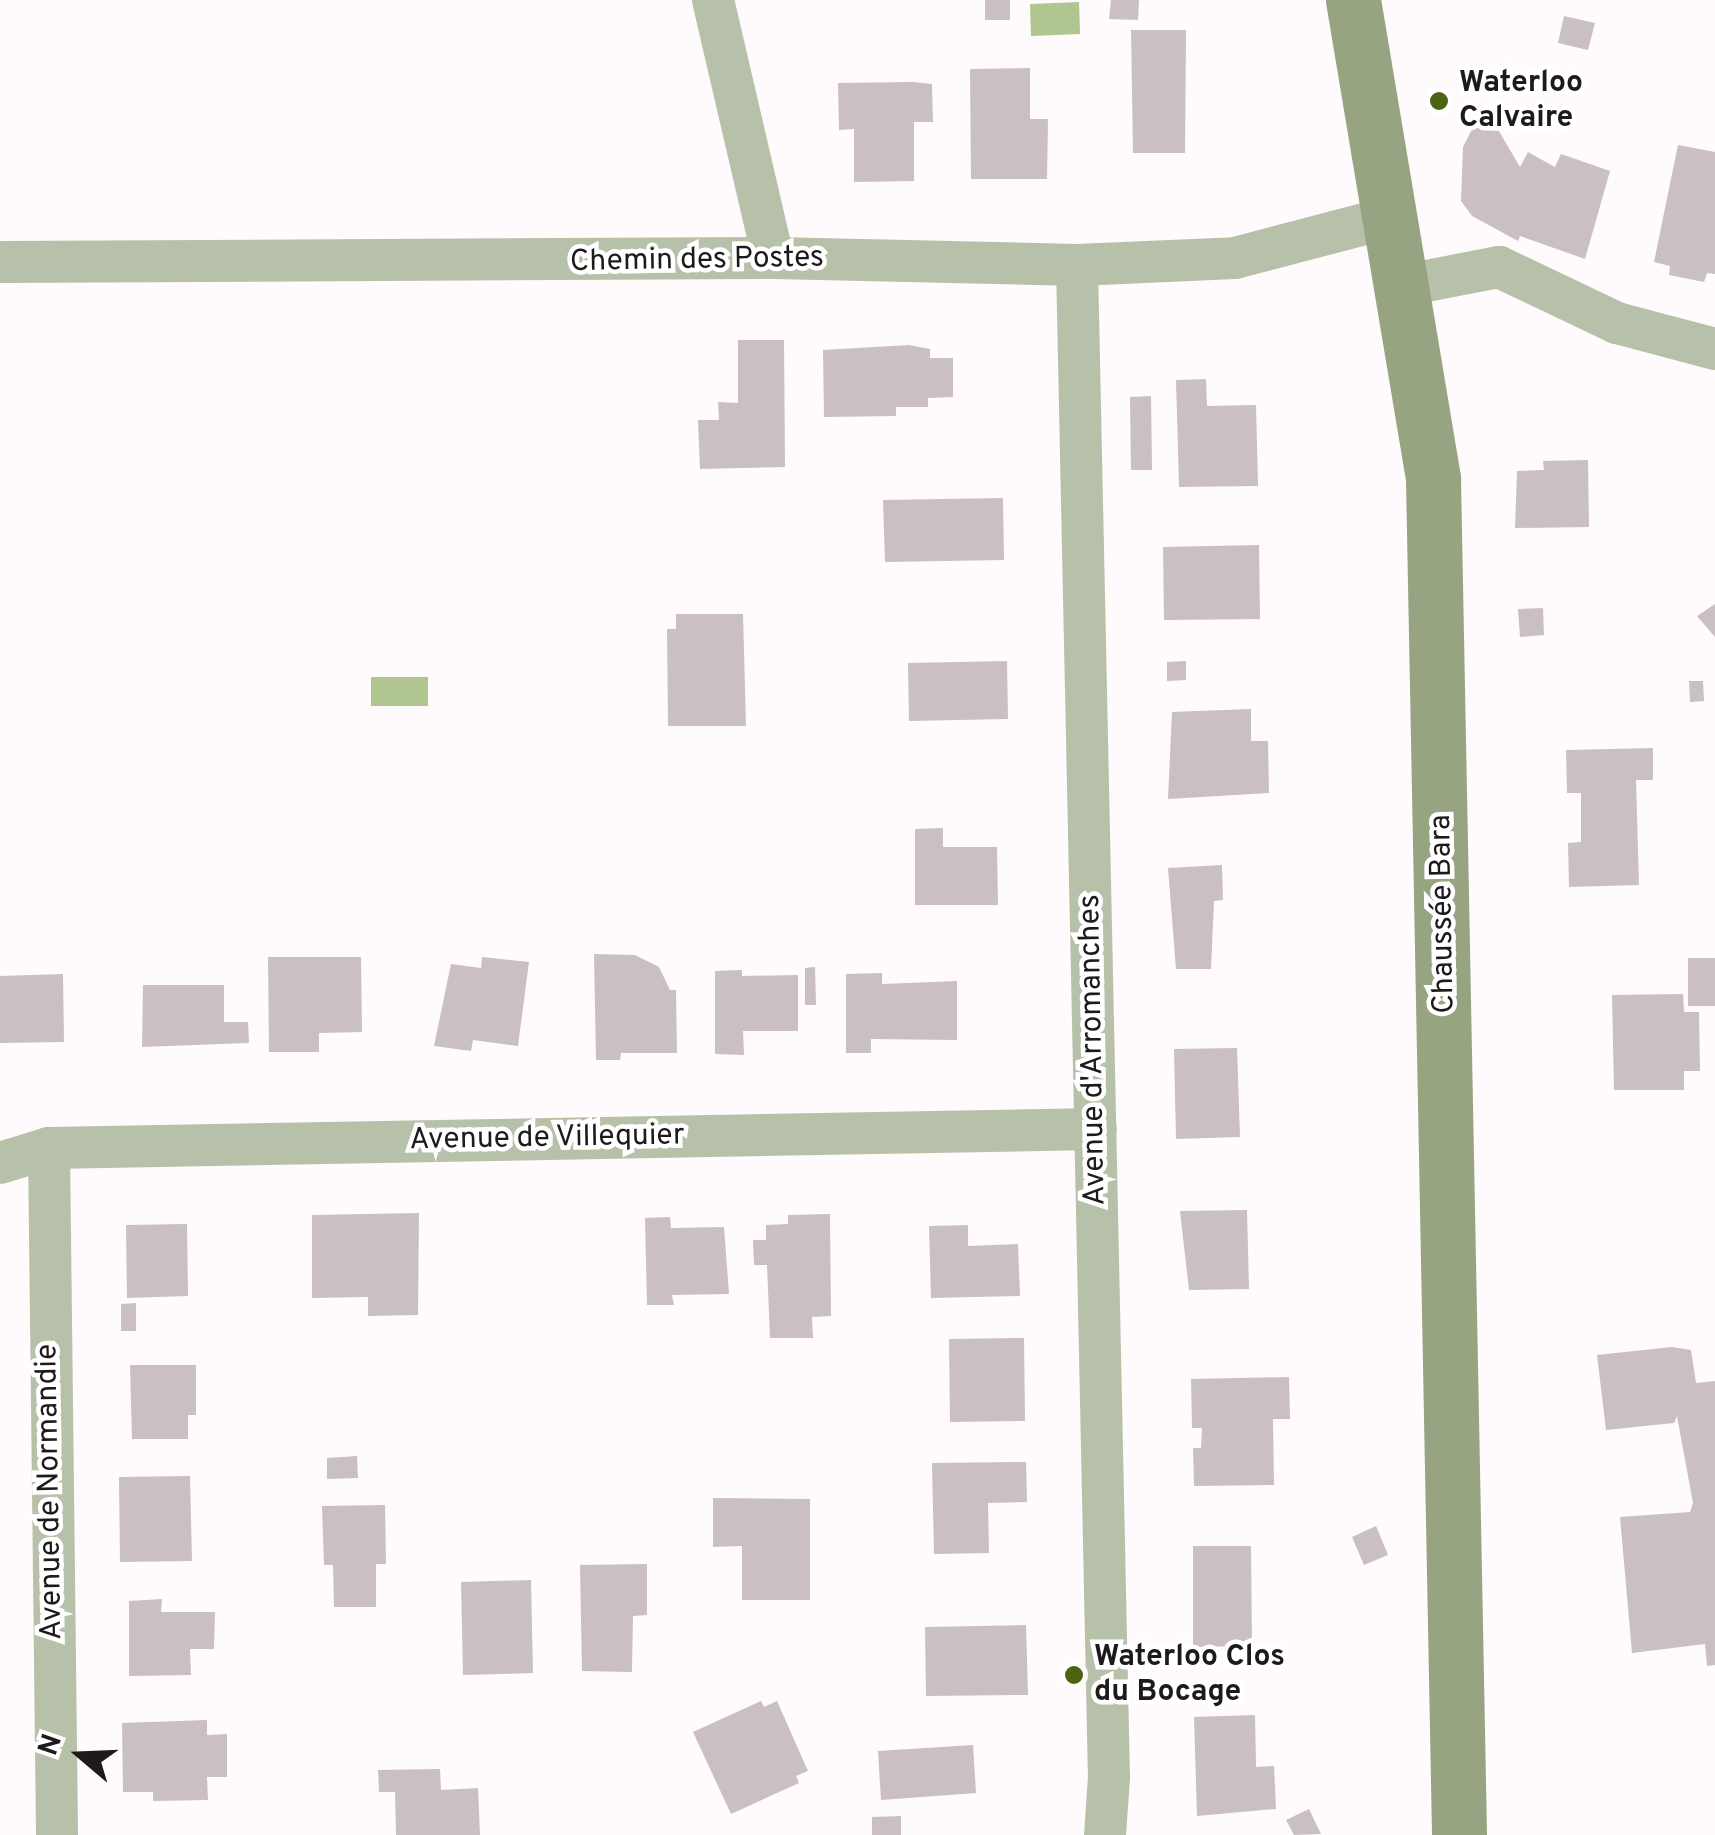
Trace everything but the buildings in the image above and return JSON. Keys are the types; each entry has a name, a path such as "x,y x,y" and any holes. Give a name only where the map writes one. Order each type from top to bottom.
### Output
{"main road":[{"name":"Chaussée Bara","path":"1352,0 1433,479 1441,683 1459,1835"}],"street":[{"path":"713,0 773,258"},
{"name":"Chemin des Postes","path":"0,262 773,258 1077,265 1235,258 1388,218"},
{"name":"Avenue d'Arromanches","path":"1077,265 1109,1777 1105,1835"},
{"path":"1402,286 1499,267 1617,323 1715,348"},
{"name":"Avenue de Villequier","path":"0,1164 49,1148 1096,1128"},
{"name":"Avenue de Normandie","path":"49,1148 57,1835"}],"shaded area":[{"path":"1079,2 1080,34 1031,36 1030,4"},
{"path":"371,677 428,677 428,706 371,706"}],"place":[{"name":"Waterloo Calvaire","path":"1439,101"},
{"name":"Waterloo Clos du Bocage","path":"1074,1675"}]}
